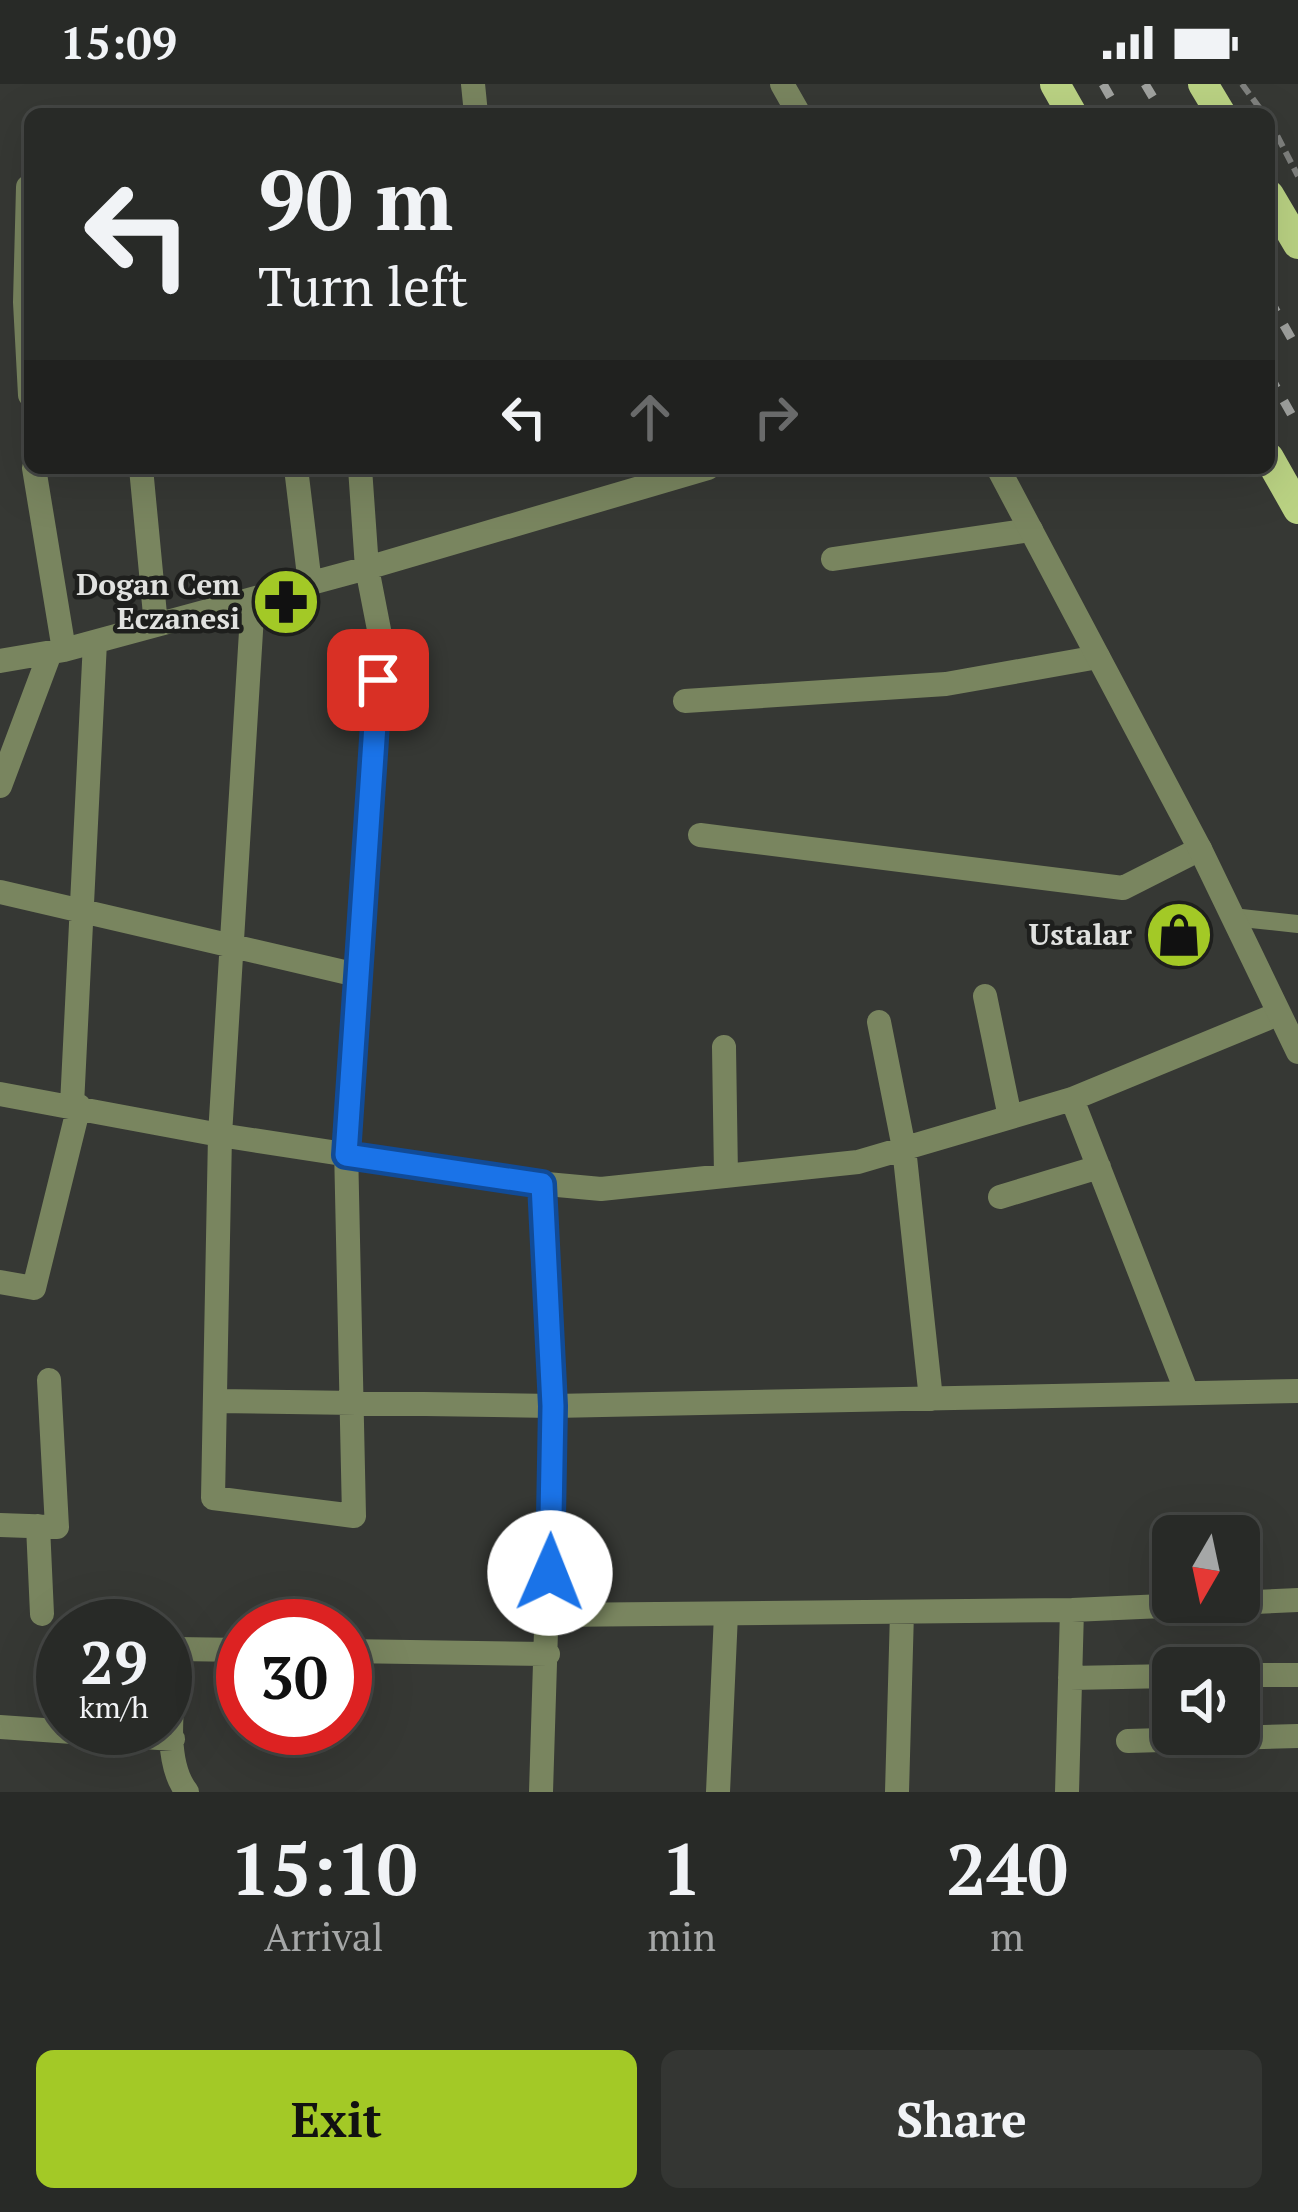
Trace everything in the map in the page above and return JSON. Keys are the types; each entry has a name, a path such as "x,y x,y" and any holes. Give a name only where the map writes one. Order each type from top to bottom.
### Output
{"main road":[{"path":"1275,205 1298,244"},
{"path":"1275,469 1298,509"}],"street":[{"path":"0,786 57,651 35,474"},
{"path":"142,474 156,625"},
{"path":"297,474 310,584"},
{"path":"253,599 220,1135 213,1498 354,1516 346,1155 381,640 368,568 360,474"},
{"path":"0,662 95,642 310,584 688,474"},
{"path":"1001,474 1200,849 1298,1052"},
{"path":"833,559 1030,530"},
{"path":"0,1282 34,1288 75,1106 95,642"},
{"path":"685,701 946,684 1098,657"},
{"path":"700,835 1123,888 1200,849"},
{"path":"0,892 357,975"},
{"path":"985,996 1010,1117"},
{"path":"0,1094 346,1155 601,1189 858,1162 1072,1099 1278,1014"},
{"path":"879,1022 904,1148 931,1399"},
{"path":"724,1047 726,1176"},
{"path":"1072,1099 1187,1393"},
{"path":"1000,1197 1099,1167"},
{"path":"541,1792 553,1406 542,1184"},
{"path":"0,1525 57,1527 49,1380"},
{"path":"214,1401 553,1406 1298,1391"},
{"path":"38,1526 41,1599"},
{"path":"550,1615 1072,1610 1298,1600"},
{"path":"1066,1792 1072,1610"},
{"path":"897,1792 902,1612"},
{"path":"718,1792 726,1613"},
{"path":"372,1651 548,1654"},
{"path":"1260,1676 1298,1675"},
{"path":"1070,1678 1152,1676"},
{"path":"0,1727 36,1729"},
{"path":"1128,1741 1298,1736"},
{"path":"175,1755 180,1784 187,1792"}],"lane":[{"path":"1232,917 1298,923"}],"path":[{"path":"1242,84 1260,108"},
{"path":"1275,132 1298,176"}],"railway":[{"path":"1103,84 1117,108"},
{"path":"1145,84 1159,108"},
{"path":"1275,310 1298,350"},
{"path":"1275,386 1298,426"}],"place":[{"name":"Dogan Cem Eczanesi","path":"286,602"},
{"name":"Ustalar","path":"1179,935"}],"route":[{"path":"378,680 346,1155 542,1184 553,1406 550,1573"}]}
